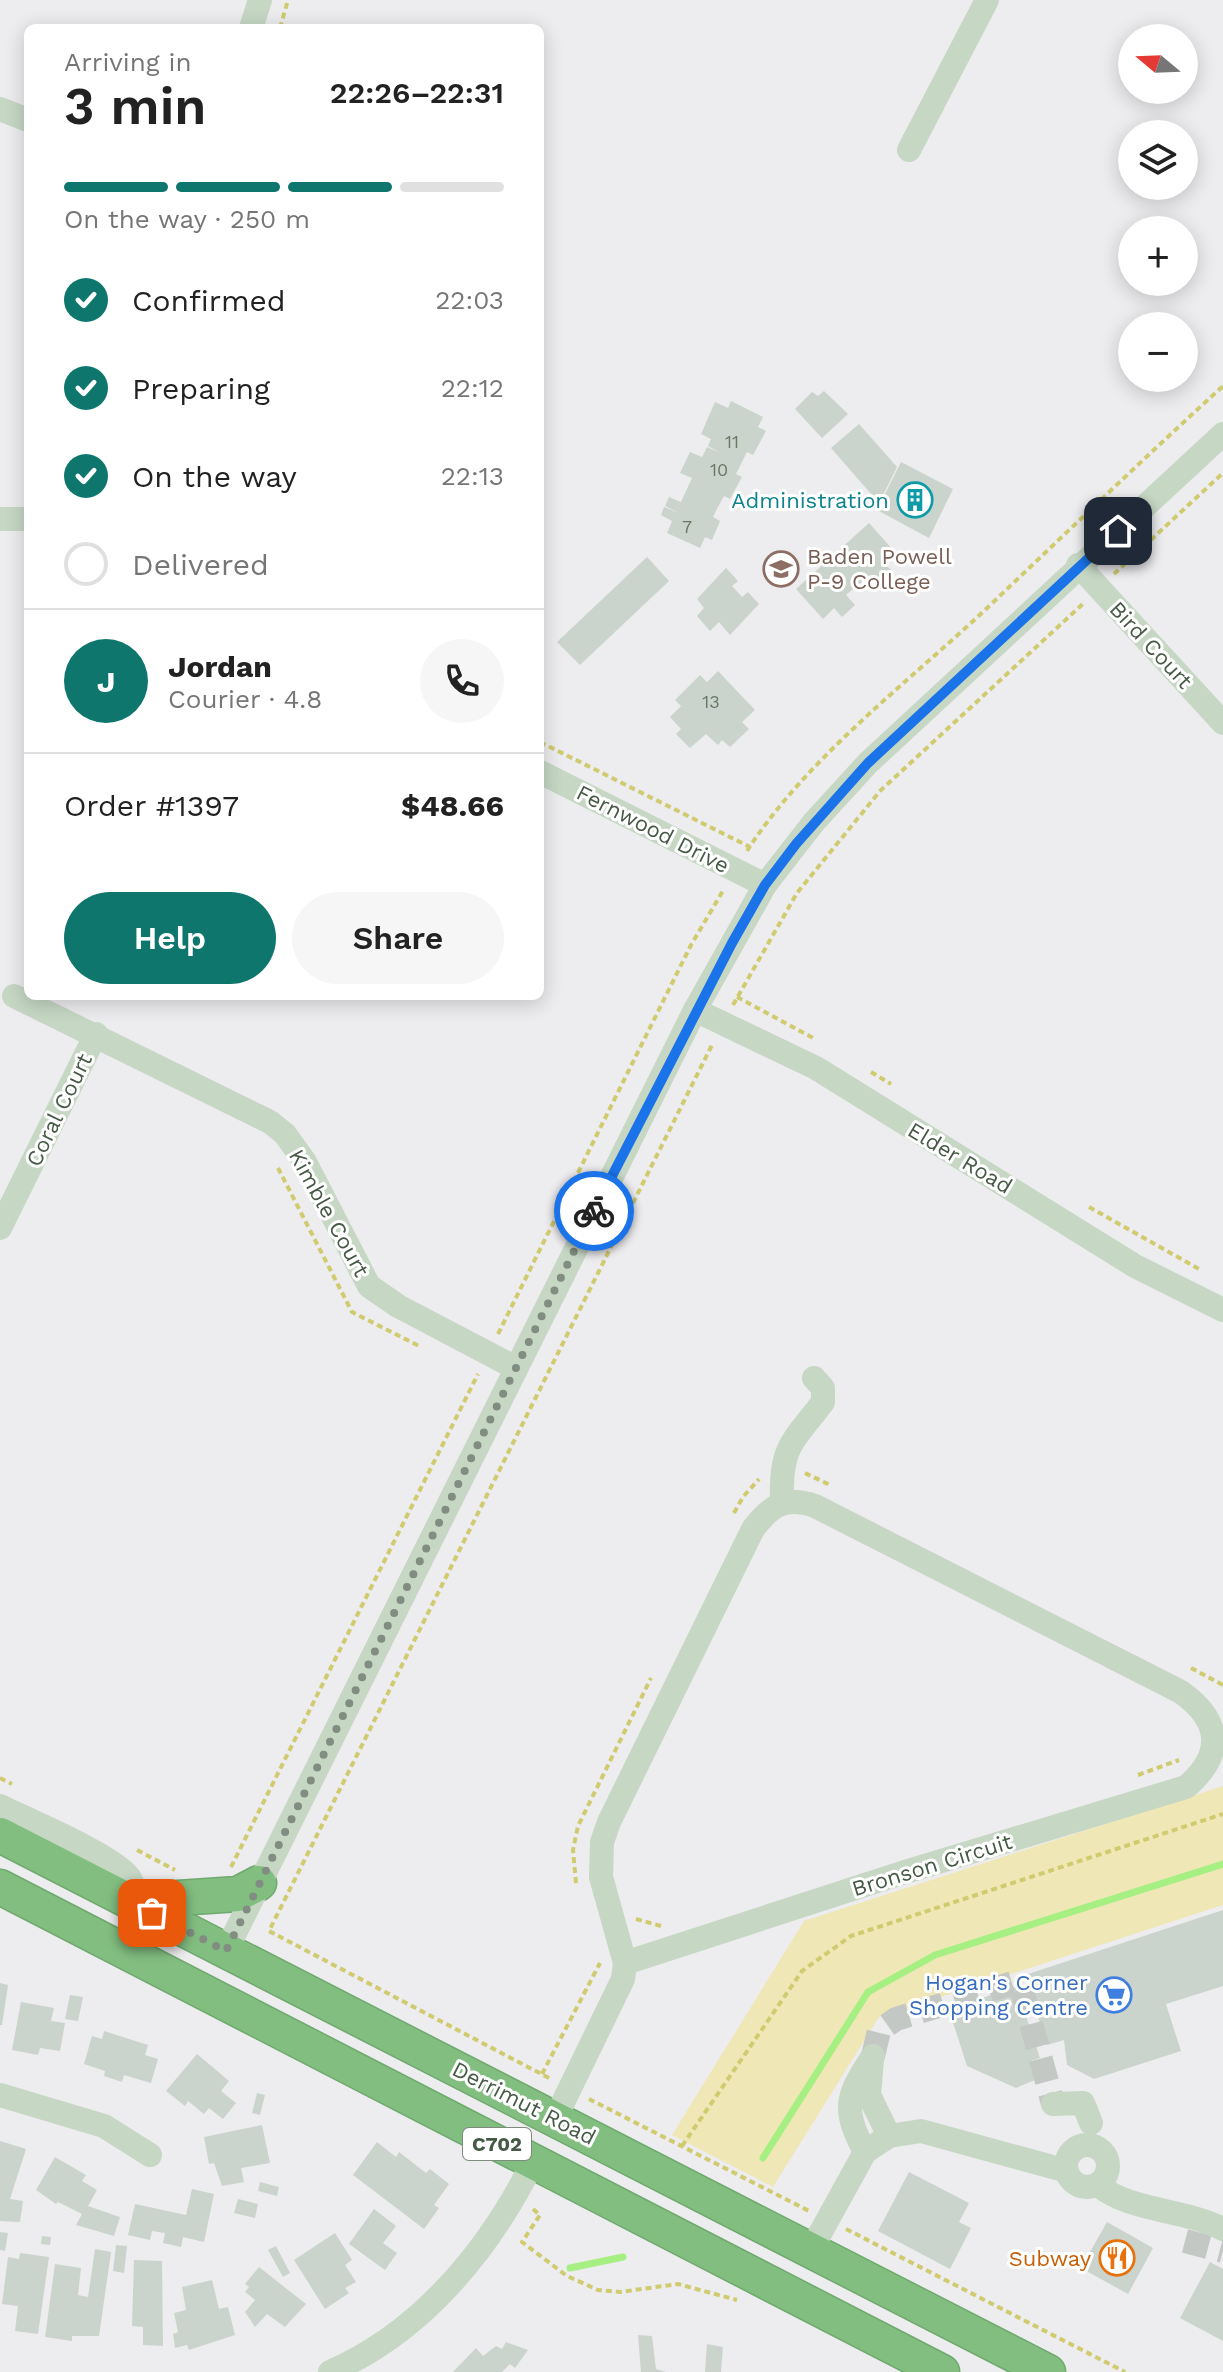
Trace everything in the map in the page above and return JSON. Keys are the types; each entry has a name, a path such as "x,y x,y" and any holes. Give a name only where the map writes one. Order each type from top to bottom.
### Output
{"highway":[{"name":"Derrimut Road","path":"0,1835 1048,2372"},
{"path":"128,1901 227,1896 259,1883"},
{"name":"C702","path":"0,1887 942,2372"},
{"path":"206,1992 226,1951"},
{"path":"533,2162 555,2119"},
{"path":"790,2294 811,2250"}],"street":[{"path":"252,24 260,0"},
{"path":"909,150 987,0"},
{"path":"0,109 24,118"},
{"path":"226,1951 695,1010 765,885 814,822 868,763 1010,634 1078,565 1223,434"},
{"path":"0,519 24,519"},
{"name":"Bird Court","path":"1078,565 1223,723"},
{"name":"Fernwood Drive","path":"544,774 765,885"},
{"name":"Kimble Court","path":"14,996 243,1107 285,1134 305,1162 369,1286 398,1306 516,1368"},
{"name":"Elder Road","path":"695,1010 816,1068 1135,1266 1223,1310"},
{"name":"Coral Court","path":"0,1228 96,1034"},
{"path":"555,2119 619,1991 601,1877 602,1842 753,1529 766,1512 782,1502 782,1469 787,1448 799,1427 823,1402 823,1388 814,1378"},
{"name":"Bronson Circuit","path":"614,1960 1186,1787 1208,1774 1222,1747 1219,1732 1210,1715 1181,1692 815,1506 797,1500 782,1502"},
{"path":"0,1806 114,1864 130,1878 133,1890 128,1901"},
{"path":"865,2152 848,2120 851,2090 873,2056 869,2095 889,2136"},
{"path":"0,2095 104,2126 150,2155"},
{"path":"1053,2104 1083,2103 1092,2134 1107,2155 1109,2164 1108,2172 1098,2185"},
{"path":"1067,2171 1069,2154 1084,2144 1112,2108"},
{"path":"811,2250 865,2152 889,2136 921,2131 1067,2171 1076,2184 1098,2185 1115,2199 1197,2216 1223,2229"},
{"path":"330,2372 381,2345 420,2314 455,2280 509,2206 533,2162"}],"path":[{"path":"281,24 288,0"},
{"path":"614,1960 542,2074 269,1931 723,1023 797,893 863,811 1223,473"},
{"path":"544,744 750,847"},
{"path":"274,1159 352,1312 422,1347"},
{"path":"729,1524 753,1483 782,1469 798,1470 834,1487"},
{"path":"1181,1664 1223,1685"},
{"path":"579,1890 573,1850 578,1826 654,1672"},
{"path":"682,2146 802,1971 851,1936 1223,1814"},
{"path":"522,2242 584,2287 620,2292 678,2284 748,2305"}],"shaded area":[{"path":"1223,1786 1223,1905 879,2017 773,2187 672,2135 804,1921"}],"building":[{"path":"824,391 848,414 822,438 795,409 812,392 818,396"},
{"path":"731,401 763,417 758,427 766,431 753,455 747,452 736,474 742,477 730,499 724,496 713,517 720,521 712,540 705,537 700,548 667,533 672,521 661,515 664,507 679,513 665,506 669,497 681,502 692,478 680,473 690,452 702,457 707,447 720,453 708,446 711,439 701,434 715,402 728,408"},
{"path":"859,424 897,467 879,503 831,448"},
{"name":"Administration","path":"901,462 953,489 929,538 877,510"},
{"path":"869,523 895,552 883,562 892,571 878,583 870,575 846,595 855,605 842,617 834,608 823,619 796,589"},
{"path":"647,557 669,581 580,665 557,642"},
{"path":"726,568 738,581 732,586 742,597 748,592 759,604 730,635 719,622 710,631 697,616 704,608 697,599"},
{"path":"718,671 755,710 742,722 749,729 730,747 722,740 718,745 706,734 690,748 676,734 681,729 670,717 681,706 675,700 700,675 707,682"},
{"name":"Hogan's Corner Shopping Centre","path":"1223,1910 1223,1986 1166,2004 1181,2051 1094,2079 1067,2065 1064,2040 1047,2045 1025,1975"},
{"path":"0,1983 8,1985 2,2025 0,2025"},
{"path":"1016,1986 1040,2058 1031,2061 1037,2079 1016,2088 967,2066 949,2010"},
{"path":"70,1995 83,1997 78,2021 65,2019"},
{"path":"21,2002 54,2008 51,2021 65,2023 60,2051 40,2048 38,2055 12,2050"},
{"path":"104,2031 148,2045 145,2055 158,2059 151,2083 124,2075 122,2082 104,2076 105,2071 84,2064 92,2036 102,2039"},
{"path":"197,2054 229,2081 221,2091 236,2103 223,2119 209,2108 204,2114 188,2101 185,2106 166,2091"},
{"path":"257,2093 265,2095 260,2115 252,2113"},
{"path":"262,2125 270,2163 241,2168 244,2182 222,2186 214,2163 209,2164 204,2137"},
{"path":"0,2141 26,2149 10,2199 23,2201 20,2222 0,2221"},
{"path":"377,2142 396,2157 399,2152 426,2173 430,2169 449,2184 434,2205 439,2208 424,2229 353,2175"},
{"path":"55,2157 86,2175 82,2181 97,2190 88,2206 120,2217 114,2236 76,2225 82,2214 58,2202 56,2204 36,2190"},
{"path":"909,2172 969,2203 959,2222 971,2228 950,2269 878,2231"},
{"path":"260,2182 279,2187 277,2196 258,2191"},
{"path":"192,2189 214,2194 204,2242 183,2237 181,2247 163,2243 165,2233 152,2231 150,2240 128,2235 135,2204 186,2215"},
{"path":"238,2199 258,2204 255,2218 234,2213"},
{"path":"374,2209 396,2226 383,2243 397,2253 385,2270 349,2244"},
{"name":"Subway","path":"1107,2222 1153,2248 1128,2294 1081,2268"},
{"path":"0,2232 8,2233 5,2251 0,2250"},
{"path":"335,2233 352,2260 345,2265 356,2282 345,2288 349,2293 325,2309 294,2260"},
{"path":"42,2236 51,2237 50,2245 41,2244"},
{"path":"116,2245 127,2246 124,2273 113,2271"},
{"path":"276,2246 290,2273 283,2277 268,2250"},
{"path":"95,2249 111,2252 99,2336 72,2336 72,2341 45,2337 55,2264 81,2268 78,2295 88,2297"},
{"path":"20,2253 49,2257 38,2334 15,2331 18,2306 2,2304 8,2257 19,2259"},
{"path":"134,2260 162,2261 163,2346 143,2345 143,2327 132,2326"},
{"path":"1210,2262 1223,2269 1223,2341 1180,2318"},
{"path":"259,2267 306,2304 285,2327 267,2314 255,2327 245,2312 255,2300 245,2292 249,2287 245,2284"},
{"path":"212,2280 219,2309 228,2307 235,2335 189,2350 187,2345 175,2348 173,2334 178,2332 174,2313 186,2310 182,2287"},
{"path":"638,2335 652,2336 656,2369 666,2372 641,2372"},
{"path":"506,2342 528,2350 515,2368 510,2364 502,2372 453,2372 476,2348 483,2356 496,2346 502,2349"},
{"path":"707,2344 723,2347 721,2372 705,2372"}],"waterway":[{"path":"763,2158 868,1992 935,1955 1223,1864"},
{"path":"570,2268 623,2257"}],"tunnel":[{"path":"873,2056 879,2031 896,2019 1013,1983 1020,1986 1024,1997 1053,2104"},
{"path":"1185,2241 1223,2251"}],"way so far":[{"path":"152,1913 226,1951 594,1211"}],"place":[{"name":"Administration","path":"915,500"},
{"name":"Baden Powell P-9 College","path":"781,569"},
{"name":"Hogan's Corner Shopping Centre","path":"1114,1995"},
{"name":"Subway","path":"1117,2258"}],"route":[{"path":"594,1211 695,1010 765,885 796,844 868,763 1118,531"}]}
